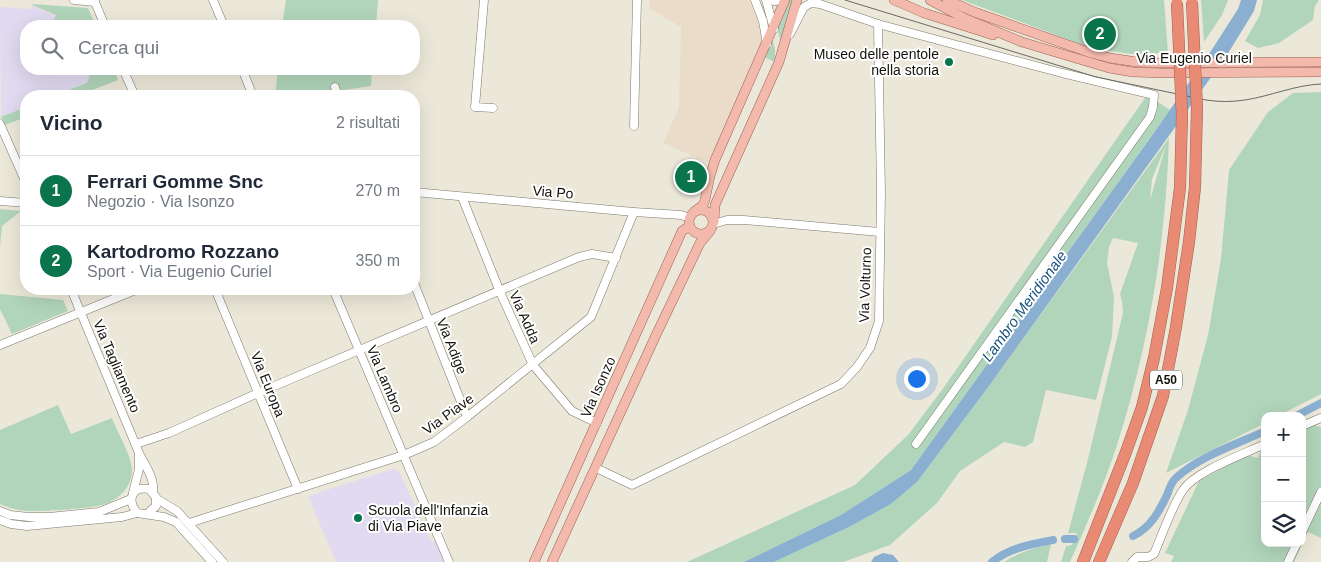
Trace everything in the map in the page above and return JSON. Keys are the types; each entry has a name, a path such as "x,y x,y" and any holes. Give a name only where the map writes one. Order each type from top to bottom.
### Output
{"highway":[{"name":"A50","path":"1099,562 1133,483 1162,396 1181,299 1194,187 1197,108 1192,1"},
{"name":"A50","path":"1083,562 1142,407 1168,288 1180,188 1182,115 1177,2"}],"main road":[{"name":"Via Isonzo","path":"534,562 682,231 703,204 715,160 774,29 785,0"},
{"path":"552,562 656,335 700,243 712,226 715,205 779,62 798,0"},
{"path":"784,44 803,0"},
{"path":"894,0 938,18 1022,42"},
{"name":"Via Eugenio Curiel","path":"930,0 966,19 1022,42 1109,68 1132,72 1247,68 1321,62"},
{"name":"Via Eugenio Curiel","path":"951,1 977,13 1110,58 1137,62 1321,72"},
{"path":"774,29 779,49 779,62"},
{"path":"706,210 711,215 712,226 706,233 698,234 694,232 691,218 706,210"}],"street":[{"path":"74,0 95,1 103,20"},
{"path":"214,0 222,20"},
{"path":"484,0 475,107 493,108"},
{"path":"634,126 638,0"},
{"path":"755,0 763,21 767,44"},
{"path":"766,0 774,29"},
{"path":"770,0 780,0"},
{"path":"784,44 804,7 811,3 820,4 878,24 1062,73 1154,95 1150,117 916,444"},
{"name":"Via Volturno","path":"596,468 632,485 840,384 850,375 870,348 879,322 881,192 878,24"},
{"path":"126,75 132,90"},
{"path":"244,75 251,90"},
{"path":"0,124 20,170"},
{"name":"Via Po","path":"420,193 634,212 681,214 691,218"},
{"name":"Via Adda","path":"462,197 532,365 572,411 597,423"},
{"path":"0,201 20,203"},
{"name":"Via Piave","path":"189,523 404,455 434,442 591,318 634,212"},
{"path":"712,226 727,220 744,220 879,232"},
{"path":"136,444 169,433 258,393 579,257 592,254 616,258"},
{"name":"Via Tagliamento","path":"74,295 154,486 155,496"},
{"path":"0,345 124,295"},
{"name":"Via Europa","path":"217,295 298,489"},
{"name":"Via Lambro","path":"337,295 449,562"},
{"name":"Via Adige","path":"419,295 467,417"},
{"path":"1306,424 1321,418"},
{"path":"1132,562 1137,557 1148,557 1154,554 1179,498 1189,484 1201,475 1261,446"},
{"name":"Via Tagliamento","path":"132,496 139,469 139,453"},
{"path":"0,511 10,515 29,517 99,512 132,496 143,488 177,511 221,562"},
{"path":"1306,524 1321,492"},
{"path":"132,496 132,507 137,513"},
{"path":"148,513 156,506 155,496"},
{"path":"0,520 10,524 27,526 148,513 176,522 212,562"},
{"path":"1288,562 1295,547"}],"shaded area":[{"path":"650,0 755,0 767,44 713,165 663,143 679,107 681,27 649,8"},
{"path":"32,5 56,16 54,20 20,20 20,75 90,75 87,83 69,90 20,90 20,109 1,117 0,7 31,9"},
{"name":"Scuola dell'Infanzia di Via Piave","path":"392,469 399,471 432,542 438,540 447,562 336,562 308,496"}],"green space":[{"path":"286,0 378,0 376,20 283,20"},
{"path":"790,0 793,0 781,42 777,29"},
{"path":"962,0 1164,0 1168,53 1131,54 1091,48"},
{"path":"1201,0 1228,0 1222,15 1204,42"},
{"path":"1263,0 1319,0 1315,6 1313,20 1279,43 1258,48 1245,41 1260,15"},
{"path":"32,5 88,8 93,20 54,20 56,15"},
{"path":"772,38 775,49 775,62 764,57"},
{"path":"90,75 116,75 118,80 92,90 69,90 87,83"},
{"path":"277,75 372,75 371,86 344,90 276,90"},
{"path":"1321,92 1321,394 1286,412 1261,412 1261,425 1166,473 1188,410 1208,335 1221,259 1229,170 1268,112 1293,93"},
{"path":"1147,95 1170,110 911,470 841,515 744,562 687,562 855,485 908,435 942,390"},
{"path":"20,109 20,119 5,125 1,117"},
{"path":"1169,138 1160,254 1147,331 1128,407 1112,460 1070,562 1061,562 1066,546 1072,545 1077,533 1068,533 1123,313 1120,294 1138,243 1113,238 1109,247 1107,263 1114,297 1112,337 1096,400 1046,390 1033,442 1025,447 1004,442 960,471 937,503 890,545 843,562 774,562 851,526 891,504 917,482","holes":["1166,145 1150,200 1152,179"]},
{"path":"0,209 20,211 2,226 0,247"},
{"path":"0,294 63,300 68,311 12,334 0,309"},
{"path":"58,405 71,434 112,418 132,466 128,486 122,494 110,502 83,508 26,511 0,504 0,430"},
{"path":"1310,424 1321,427 1321,538 1308,532 1306,536 1306,426"},
{"path":"1261,449 1261,547 1301,547 1294,562 1171,562 1174,556 1165,553 1199,481 1247,455 1258,458"},
{"path":"1051,544 1047,562 1004,562 1020,553"}],"water":[{"path":"1241,0 1257,0 1254,11 1227,55 989,386 917,482 891,504 851,526 774,562 744,562 841,515 911,470 1153,134 1209,54 1238,9"},
{"path":"883,553 893,555 899,562 871,562 874,557"}],"waterway":[{"path":"1304,412 1321,403"},
{"path":"1133,536 1144,529 1153,519 1173,482 1185,470 1218,452 1261,433"},
{"path":"1065,539 1074,539"},
{"path":"992,562 1013,550 1053,540"}],"tram line":[{"path":"845,0 1096,77 1206,100 1245,100 1302,86 1321,84"}],"place":[{"name":"Kartodromo Rozzano","path":"1100,34"},
{"name":"Museo delle pentole nella storia","path":"949,62"},
{"name":"Ferrari Gomme Snc","path":"691,177"},
{"name":"Scuola dell'Infanzia di Via Piave","path":"358,518"}],"water label":[{"name":"Lambro Meridionale","path":"1024,306"}]}
